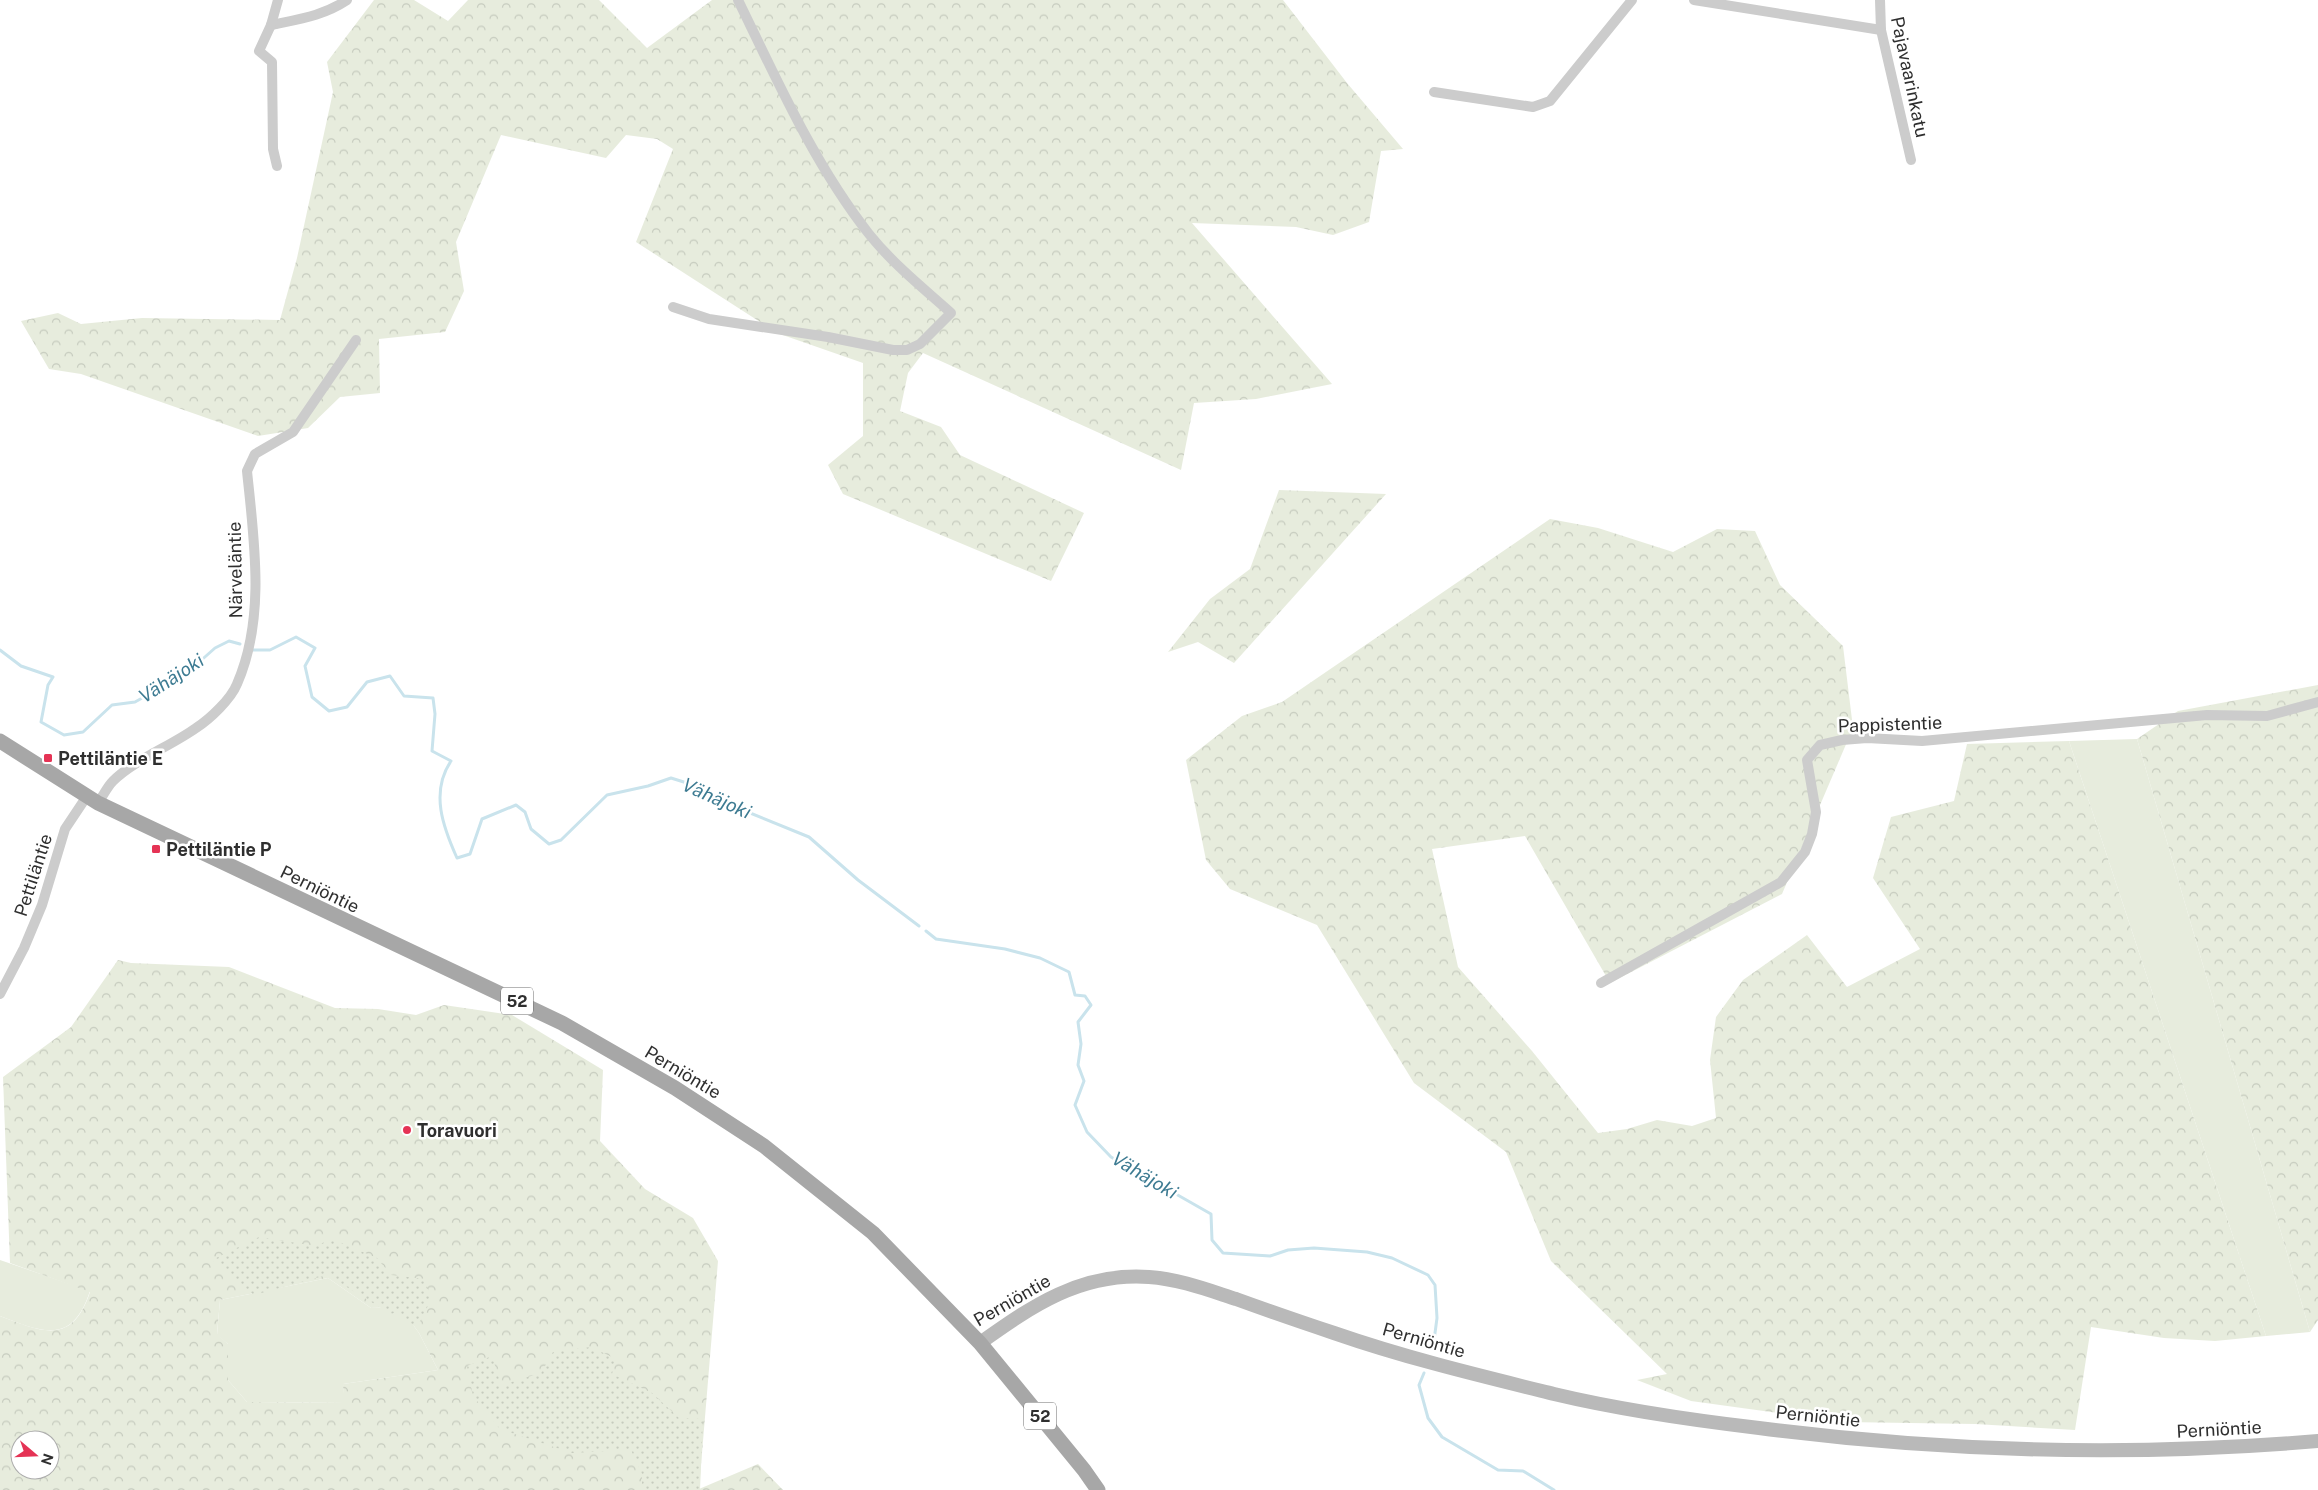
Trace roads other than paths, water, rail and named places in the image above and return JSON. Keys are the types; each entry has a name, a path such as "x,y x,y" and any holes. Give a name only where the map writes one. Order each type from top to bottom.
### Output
{"main road":[{"name":"Perniöntie","path":"0,741 92,799 399,947 468,976 537,1010 675,1088 764,1146 873,1234 980,1344 1029,1308 1072,1288 1112,1278 1149,1277 1178,1281 1339,1335 1448,1367 1558,1395 1706,1422 1840,1438 1955,1448 2045,1451 2154,1452 2318,1441"},
{"name":"52","path":"980,1344 1084,1470 1098,1490"}],"street":[{"path":"276,166 273,149 272,62 259,51 271,25 278,0"},
{"path":"271,25 312,18 330,11 347,0"},
{"path":"673,308 709,319 828,337 893,350 907,350 920,344 951,313 902,270 870,235 836,189 798,121 738,0"},
{"path":"1434,92 1533,107 1550,101 1632,0"},
{"path":"1694,0 1881,30"},
{"name":"Pajavaarinkatu","path":"1880,0 1881,30 1911,160"},
{"name":"Närveläntie","path":"92,799 136,764 174,744 210,719 237,686 250,642 256,603 247,471 256,454 293,432 356,340"},
{"name":"Pappistentie","path":"1601,983 1782,882 1805,852 1812,834 1816,812 1807,760 1820,745 1842,740 1867,738 1940,739 2207,715 2267,716 2318,702"},
{"name":"Pettiläntie","path":"0,994 24,948 42,905 65,829 92,799"}],"waterway":[{"name":"Vähäjoki","path":"251,650 270,650 296,637 315,648 305,666 312,697 329,711 347,707 367,682 390,676 404,696 433,698 435,714 432,751 451,761 441,785 440,797 443,822 457,858 470,854 482,819 516,805 525,812 531,829 549,844 561,840 607,795 648,786 671,778 703,788 728,804 809,837 858,880 919,926"},
{"name":"Vähäjoki","path":"0,650 21,666 53,677 48,685 41,722 64,735 83,732 112,705 135,702 160,688 177,671 197,664 215,648 229,641 240,644"},
{"name":"Vähäjoki","path":"926,931 936,939 1005,949 1040,958 1069,972 1075,995 1085,996 1091,1005 1078,1022 1081,1044 1078,1065 1084,1081 1075,1105 1087,1132 1111,1157 1211,1214 1212,1240 1223,1253 1270,1256 1288,1250 1314,1248 1367,1252 1392,1258 1428,1275 1435,1285 1437,1318 1433,1348"},
{"name":"Vähäjoki","path":"1424,1373 1419,1385 1428,1418 1442,1437 1498,1470 1523,1471 1554,1490"}],"place":[{"name":"Pettiläntie E","path":"48,758"},
{"name":"Pettiläntie P","path":"156,849"},
{"name":"Toravuori","path":"407,1130"}]}
